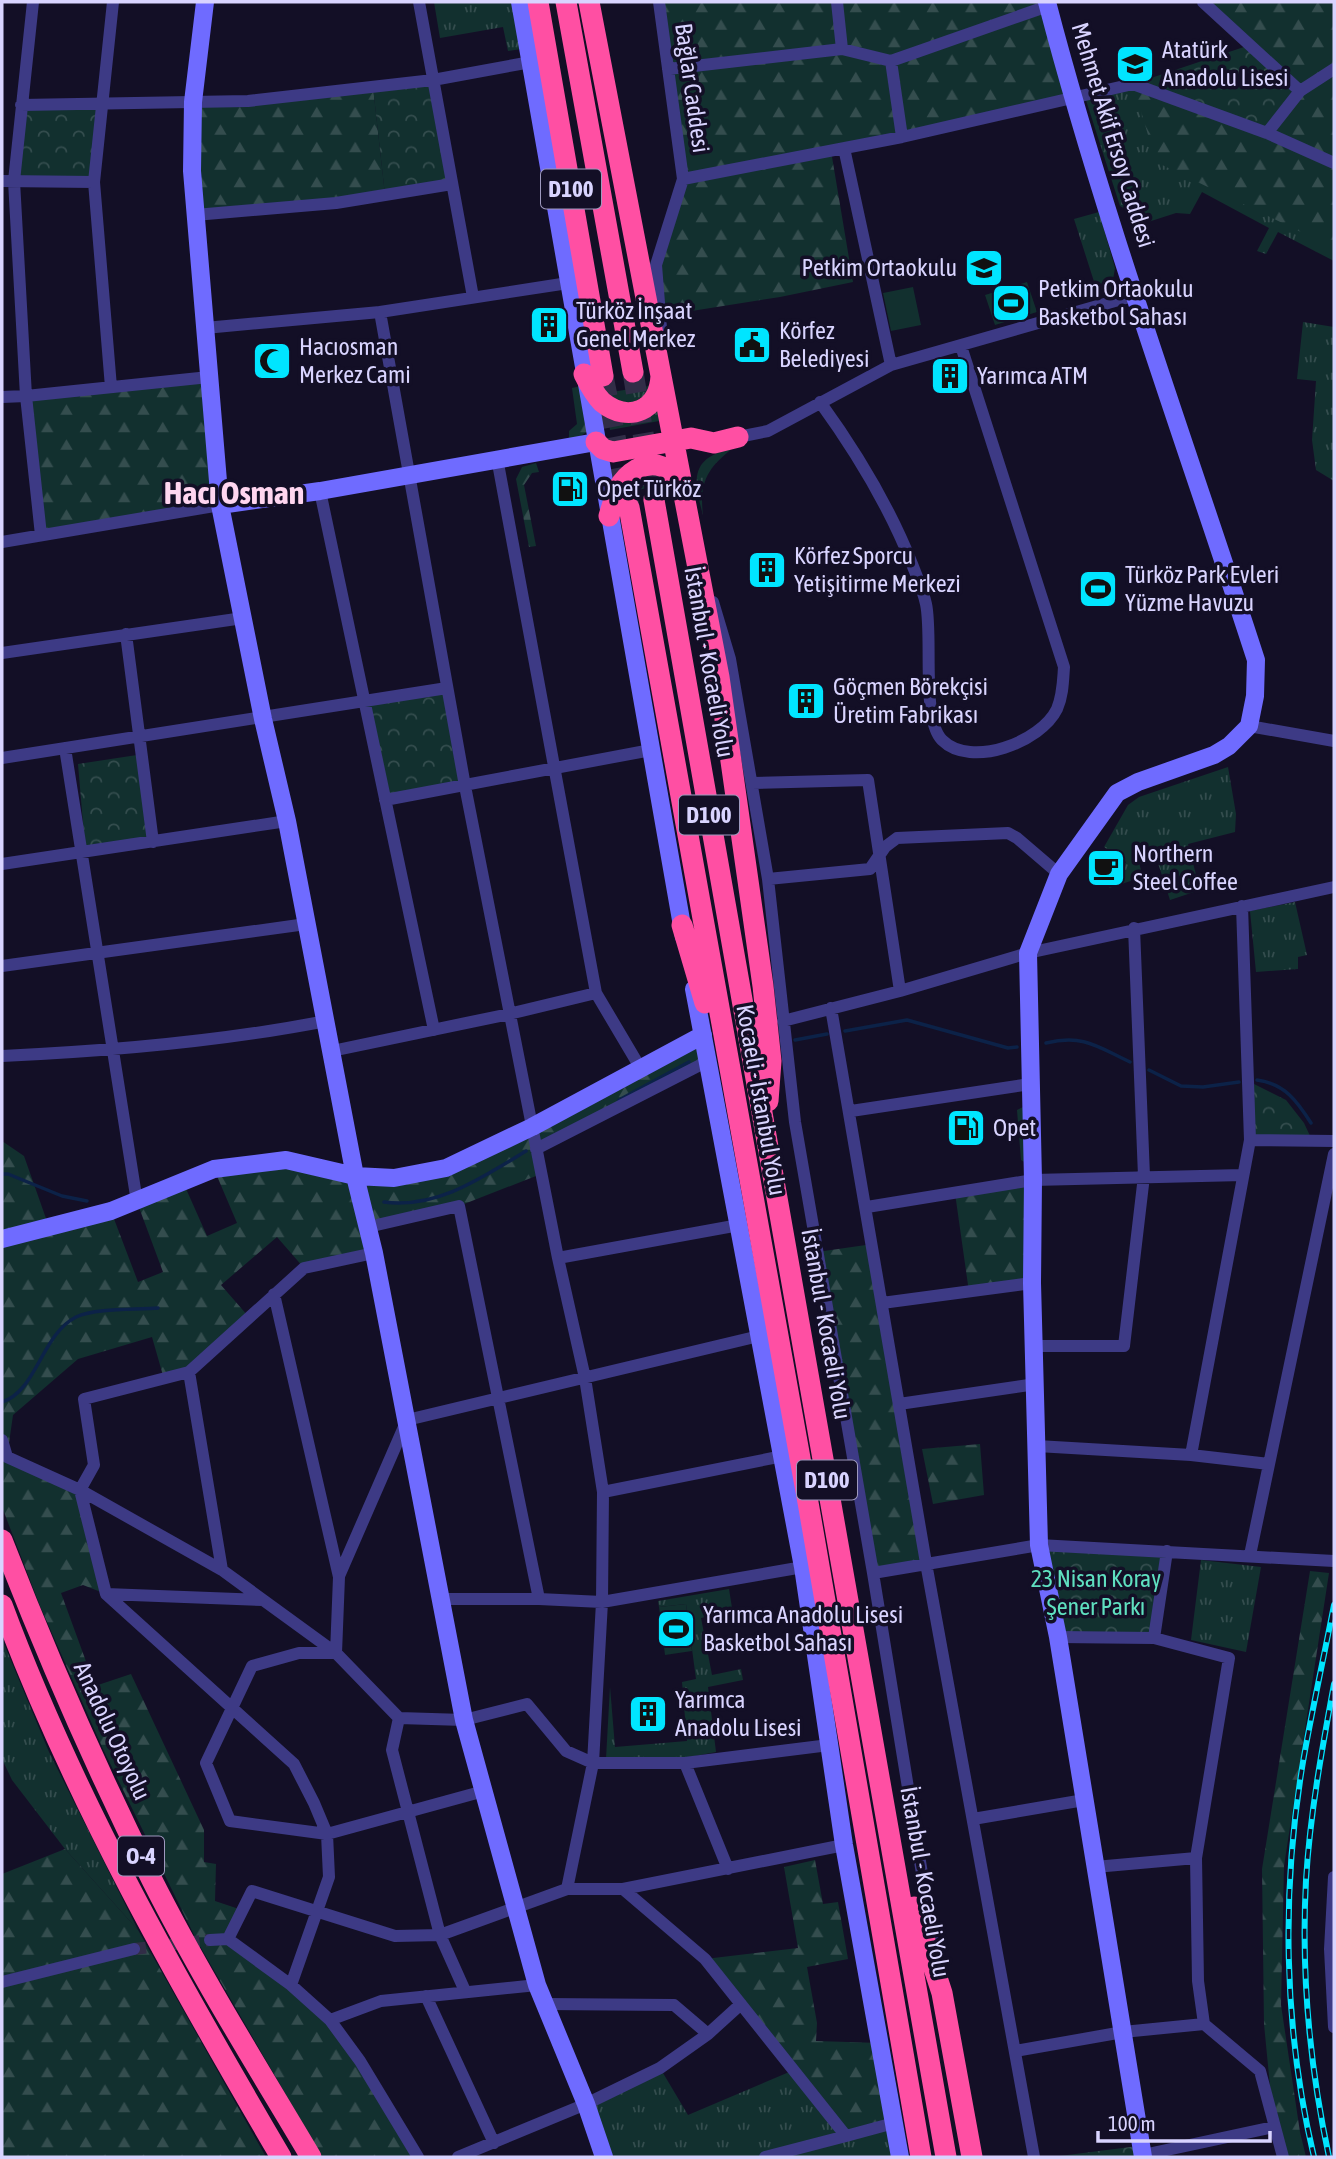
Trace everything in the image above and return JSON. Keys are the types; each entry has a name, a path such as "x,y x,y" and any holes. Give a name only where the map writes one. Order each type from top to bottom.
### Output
{"highway":[{"name":"D100","path":"538,2 594,375"},
{"name":"D100","path":"566,2 633,372"},
{"path":"589,2 662,374 676,410 682,487 719,677 763,986 771,1061 765,1131"},
{"path":"594,375 602,401 622,412 645,408 653,401 659,394 662,374"},
{"path":"678,431 691,438 714,443"},
{"path":"596,442 612,453 678,431 738,437"},
{"path":"682,487 695,455 714,443 738,437"},
{"path":"610,516 618,489 625,478 642,467 663,467 682,487"},
{"name":"İstanbul - Kocaeli Yolu","path":"654,500 946,2157"},
{"name":"Kocaeli - İstanbul Yolu","path":"629,507 809,1508 921,2157"},
{"path":"682,925 736,1105"},
{"name":"Anadolu Otoyolu","path":"2,1540 35,1627 153,1882 311,2157"},
{"name":"Anadolu Otoyolu","path":"2,1605 61,1745 130,1891 204,2026 281,2157"},
{"path":"888,1829 942,1993 971,2157"}],"main road":[{"path":"205,2 193,102 191,171 220,505 263,719 287,821 355,1176 374,1253 464,1720 537,1985 586,2104 604,2157"},
{"path":"520,2 568,283 594,375 596,442 682,925 803,1567 844,1845 900,2157"},
{"name":"Mehmet Akif Ersoy Caddesi","path":"1048,4 1073,97 1256,660 1255,696 1249,726"},
{"path":"220,505 320,491 596,442"},
{"path":"1143,2156 1058,1637 1039,1545 1032,1283 1033,1181 1028,953 1059,874 1117,793 1138,782 1214,755 1229,746 1249,726"},
{"path":"2,1239 111,1211 214,1169 286,1160 355,1176 394,1178 446,1168 532,1127 703,1035"}],"street":[{"path":"33,2 21,105 8,181 41,536"},
{"path":"111,387 94,182 113,2"},
{"path":"419,2 473,297"},
{"name":"Bağlar Caddesi","path":"659,2 683,179"},
{"path":"837,2 842,49"},
{"path":"1203,2 1300,92"},
{"path":"668,69 842,49 891,61 1048,4"},
{"path":"891,61 902,137"},
{"path":"21,105 248,101 433,80 531,62"},
{"path":"1267,133 1300,92 1334,69"},
{"path":"662,374 656,265 683,179 902,137 1133,84 1267,133 1334,163"},
{"path":"844,148 891,365"},
{"path":"8,181 94,182"},
{"path":"195,215 336,203 452,184"},
{"path":"205,328 380,312 568,283"},
{"path":"738,437 768,431 891,365 1136,295"},
{"path":"380,312 465,786 558,1258 585,1378 603,1492 603,1602 593,1763 566,1889"},
{"path":"821,402 886,504 926,603 934,726 942,740 956,747 973,751 1010,746 1044,727 1056,710 1063,691 1064,667 961,346"},
{"path":"2,397 209,377"},
{"path":"497,458 596,993 641,1069"},
{"path":"320,491 434,1030"},
{"path":"2,542 220,505"},
{"path":"690,534 730,660 752,783 768,879 795,1122 942,1993"},
{"path":"2,653 243,618"},
{"path":"126,634 153,842"},
{"path":"2,758 447,688"},
{"path":"1249,726 1334,740"},
{"path":"65,748 136,1202"},
{"path":"385,800 651,750"},
{"path":"752,783 861,778 868,780 900,991"},
{"path":"2,864 287,821"},
{"path":"768,879 870,869 885,847 897,838 1008,834 1017,838 1059,874"},
{"path":"783,1021 900,991 1028,953 1334,887"},
{"path":"1191,1455 1250,1140 1242,906"},
{"path":"2,966 306,924"},
{"path":"1035,1346 1124,1346 1144,1176 1134,928"},
{"path":"332,1051 596,993"},
{"path":"831,1008 851,1111 926,1563 1034,2157"},
{"path":"2,1056 111,1051 254,1035 326,1021"},
{"path":"536,1149 708,1061"},
{"path":"851,1111 1030,1084"},
{"path":"1250,1140 1334,1142"},
{"path":"1250,1555 1334,1154"},
{"path":"867,1207 1033,1181 1243,1175"},
{"path":"368,1227 459,1206 539,1599"},
{"path":"558,1258 739,1225"},
{"path":"291,1984 329,1877 327,1834 294,1764 106,1594 80,1490 94,1465 84,1399 189,1372 304,1268 374,1253"},
{"path":"883,1303 1032,1283"},
{"path":"274,1294 339,1577 336,1653"},
{"path":"339,1577 407,1420 759,1336"},
{"path":"189,1372 222,1570"},
{"path":"899,1405 1036,1384"},
{"path":"2,1440 6,1457 80,1490 222,1570 336,1653 399,1718 464,1720 527,1704 566,1751 593,1763 685,1763 830,1745"},
{"path":"1037,1446 1191,1455 1269,1464"},
{"path":"603,1492 783,1457"},
{"path":"873,1573 1039,1545 1334,1561"},
{"path":"1154,1638 1167,1551"},
{"path":"442,1599 603,1602 803,1567"},
{"path":"106,1594 264,1600"},
{"path":"1058,1637 1154,1638 1229,1658 1196,1858 1198,1981 1204,2024 1260,2071 1283,2157"},
{"path":"336,1653 299,1653 252,1666 206,1763 230,1821 327,1834 484,1791"},
{"path":"399,1718 392,1750 440,1935 465,1991"},
{"path":"685,1763 727,1869"},
{"path":"973,1819 1084,1800"},
{"path":"228,1939 252,1891 395,1936 440,1935 566,1889 623,1889 844,1845"},
{"path":"1095,1867 1196,1858"},
{"path":"1334,1877 1330,1949 1334,2027"},
{"path":"623,1889 705,1959 846,2136"},
{"path":"210,1940 228,1939 291,1984 330,2020 360,2061 418,2157"},
{"path":"2,1982 135,1949"},
{"path":"330,2020 381,2001 537,1985"},
{"path":"426,1996 494,2143"},
{"path":"544,2004 674,2006 708,2034"},
{"path":"458,2157 586,2104 660,2068 708,2034 741,2004"},
{"path":"1015,2051 1122,2032 1204,2024"},
{"path":"765,2157 894,2123"},
{"path":"1143,2156 1274,2127"}],"green space":[{"path":"434,2 520,2 528,48 508,51 503,27 440,38"},
{"path":"659,2 1047,2 1073,97 831,151 853,282 679,313 666,318 656,265 683,179"},
{"path":"1203,2 1334,2 1334,248 1156,162 1133,84 1300,91"},
{"path":"1250,45 1300,91 1267,133 1133,84"},
{"path":"433,80 452,184 385,195 373,87"},
{"path":"1133,84 1334,243 1334,261 1278,232 1266,254 1257,251 1269,228 1202,192 1190,214 1176,213 1148,222 1120,206 1084,94"},
{"path":"373,87 385,195 195,215 193,102"},
{"path":"21,105 102,105 94,182 14,181"},
{"path":"1099,212 1115,268 1111,291 1098,294 1074,219"},
{"name":"Petkim Ortaokulu Basketbol Sahası","path":"1027,282 1037,312 995,325 985,295"},
{"path":"913,287 921,325 891,331 883,293"},
{"path":"1303,322 1334,327 1334,481 1316,470 1312,440 1316,381 1297,379"},
{"path":"209,377 220,505 41,535 26,396"},
{"path":"581,386 587,432 569,440 569,431 577,424 572,388"},
{"path":"649,386 651,394 627,406 609,395 612,392"},
{"path":"658,406 659,421 610,430 608,414"},
{"path":"733,448 717,462 707,477 702,494 703,515 697,491 698,472 709,458"},
{"path":"536,463 539,472 532,473 524,485 536,546 529,547 516,479 522,467"},
{"path":"653,470 671,483 628,492 629,484"},
{"path":"447,688 465,786 385,800 364,701"},
{"path":"137,755 148,837 85,847 78,764"},
{"path":"1228,767 1236,814 1235,832 1188,844 1200,890 1170,900 1156,857 1139,863 1143,877 1109,888 1126,862 1104,847 1128,805 1139,797"},
{"path":"1295,902 1307,955 1298,957 1298,969 1256,972 1250,911"},
{"path":"703,1035 708,1061 536,1149 541,1174 459,1206 368,1227 374,1253 304,1268 277,1237 221,1285 248,1316 189,1372 164,1379 152,1337 78,1359 13,1415 7,1457 80,1490 106,1594 83,1585 61,1593 95,1686 131,1674 204,1830 204,1862 216,1864 215,1901 242,1910 228,1939 330,2020 418,2157 322,2157 197,1941 103,1749 40,1606 2,1507 2,1141 24,1156 49,1227 111,1211 138,1282 163,1272 137,1202 183,1182 207,1236 237,1223 214,1169 286,1160 355,1176 446,1168"},
{"path":"1254,1084 1286,1100 1304,1123 1311,1138 1254,1137"},
{"path":"1023,1107 1026,1163 1021,1160 1017,1110"},
{"path":"1033,1180 1032,1283 969,1292 955,1193"},
{"path":"873,1244 926,1563 873,1573 817,1252"},
{"path":"980,1444 984,1495 933,1504 922,1449"},
{"name":"23 Nisan Koray Şener Parkı","path":"1039,1545 1167,1551 1154,1638 1058,1637"},
{"path":"1201,1560 1261,1567 1246,1652 1191,1640"},
{"path":"1310,1571 1329,1573 1284,1866 1281,2005 1306,2157 1283,2157 1274,2127 1264,2024 1262,1869"},
{"path":"729,1589 732,1608 729,1612 701,1618 712,1675 741,1669 743,1680 708,1687 716,1752 679,1759 606,1759 610,1687 615,1747 687,1741 682,1682 696,1679 686,1604 659,1607 658,1601"},
{"name":"Yarımca Anadolu Lisesi Basketbol Sahası","path":"686,1604 692,1651 665,1655 659,1607"},
{"path":"2,1639 49,1752 138,1930 65,1849 12,1780 2,1759"},
{"path":"65,1849 138,1930 266,2157 2,2157 2,1874"},
{"path":"815,1860 823,1904 838,1902 848,1959 807,1967 817,2023 816,2041 880,2043 894,2123 846,2136 705,1959 798,1948 784,1867"},
{"path":"660,2068 688,2115 794,2070 894,2123 900,2157 605,2157 586,2104"},
{"path":"1138,2146 1141,2157 1052,2157"}],"water":[{"name":"Türköz Park Evleri Yüzme Havuzu","path":"1102,578 1108,595 1095,599 1089,583"}],"waterway":[{"path":"845,1031 907,1020 1008,1048 1017,1047"},
{"path":"795,1040 827,1034"},
{"path":"1046,1043 1081,1041 1130,1062"},
{"path":"619,1100 689,1062"},
{"path":"1149,1070 1181,1086 1203,1087 1239,1082"},
{"path":"1257,1080 1283,1090 1311,1123"},
{"path":"384,1202 404,1203 441,1196 459,1189 526,1151"},
{"path":"2,1174 62,1196 87,1201"},
{"path":"2,1402 23,1387 55,1336 64,1325 76,1317 105,1311 158,1308"}],"tunnel":[{"path":"633,372 654,500"},
{"path":"603,376 629,507"},
{"path":"134,1949 210,1940"}],"railway":[{"path":"1314,2157 1296,2058 1291,2008 1289,1907 1304,1756 1334,1605"},
{"path":"1329,2157 1308,2020 1305,1915 1313,1806 1334,1684"}],"place":[{"name":"Atatürk Anadolu Lisesi","path":"1135,64"},
{"name":"Petkim Ortaokulu","path":"984,268"},
{"name":"Petkim Ortaokulu Basketbol Sahası","path":"1011,303"},
{"name":"Türköz İnşaat Genel Merkez","path":"549,325"},
{"name":"Körfez Belediyesi","path":"752,345"},
{"name":"Hacıosman Merkez Cami","path":"272,361"},
{"name":"Yarımca ATM","path":"950,376"},
{"name":"Opet Türköz","path":"570,489"},
{"name":"Körfez Sporcu Yetişitirme Merkezi","path":"767,570"},
{"name":"Türköz Park Evleri Yüzme Havuzu","path":"1098,589"},
{"name":"Göçmen Börekçisi Üretim Fabrikası","path":"806,701"},
{"name":"Northern Steel Coffee","path":"1106,868"},
{"name":"Opet","path":"966,1128"},
{"name":"Yarımca Anadolu Lisesi Basketbol Sahası","path":"676,1629"},
{"name":"Yarımca Anadolu Lisesi","path":"648,1714"}],"district":[{"name":"Hacı Osman","path":"234,493"}]}
